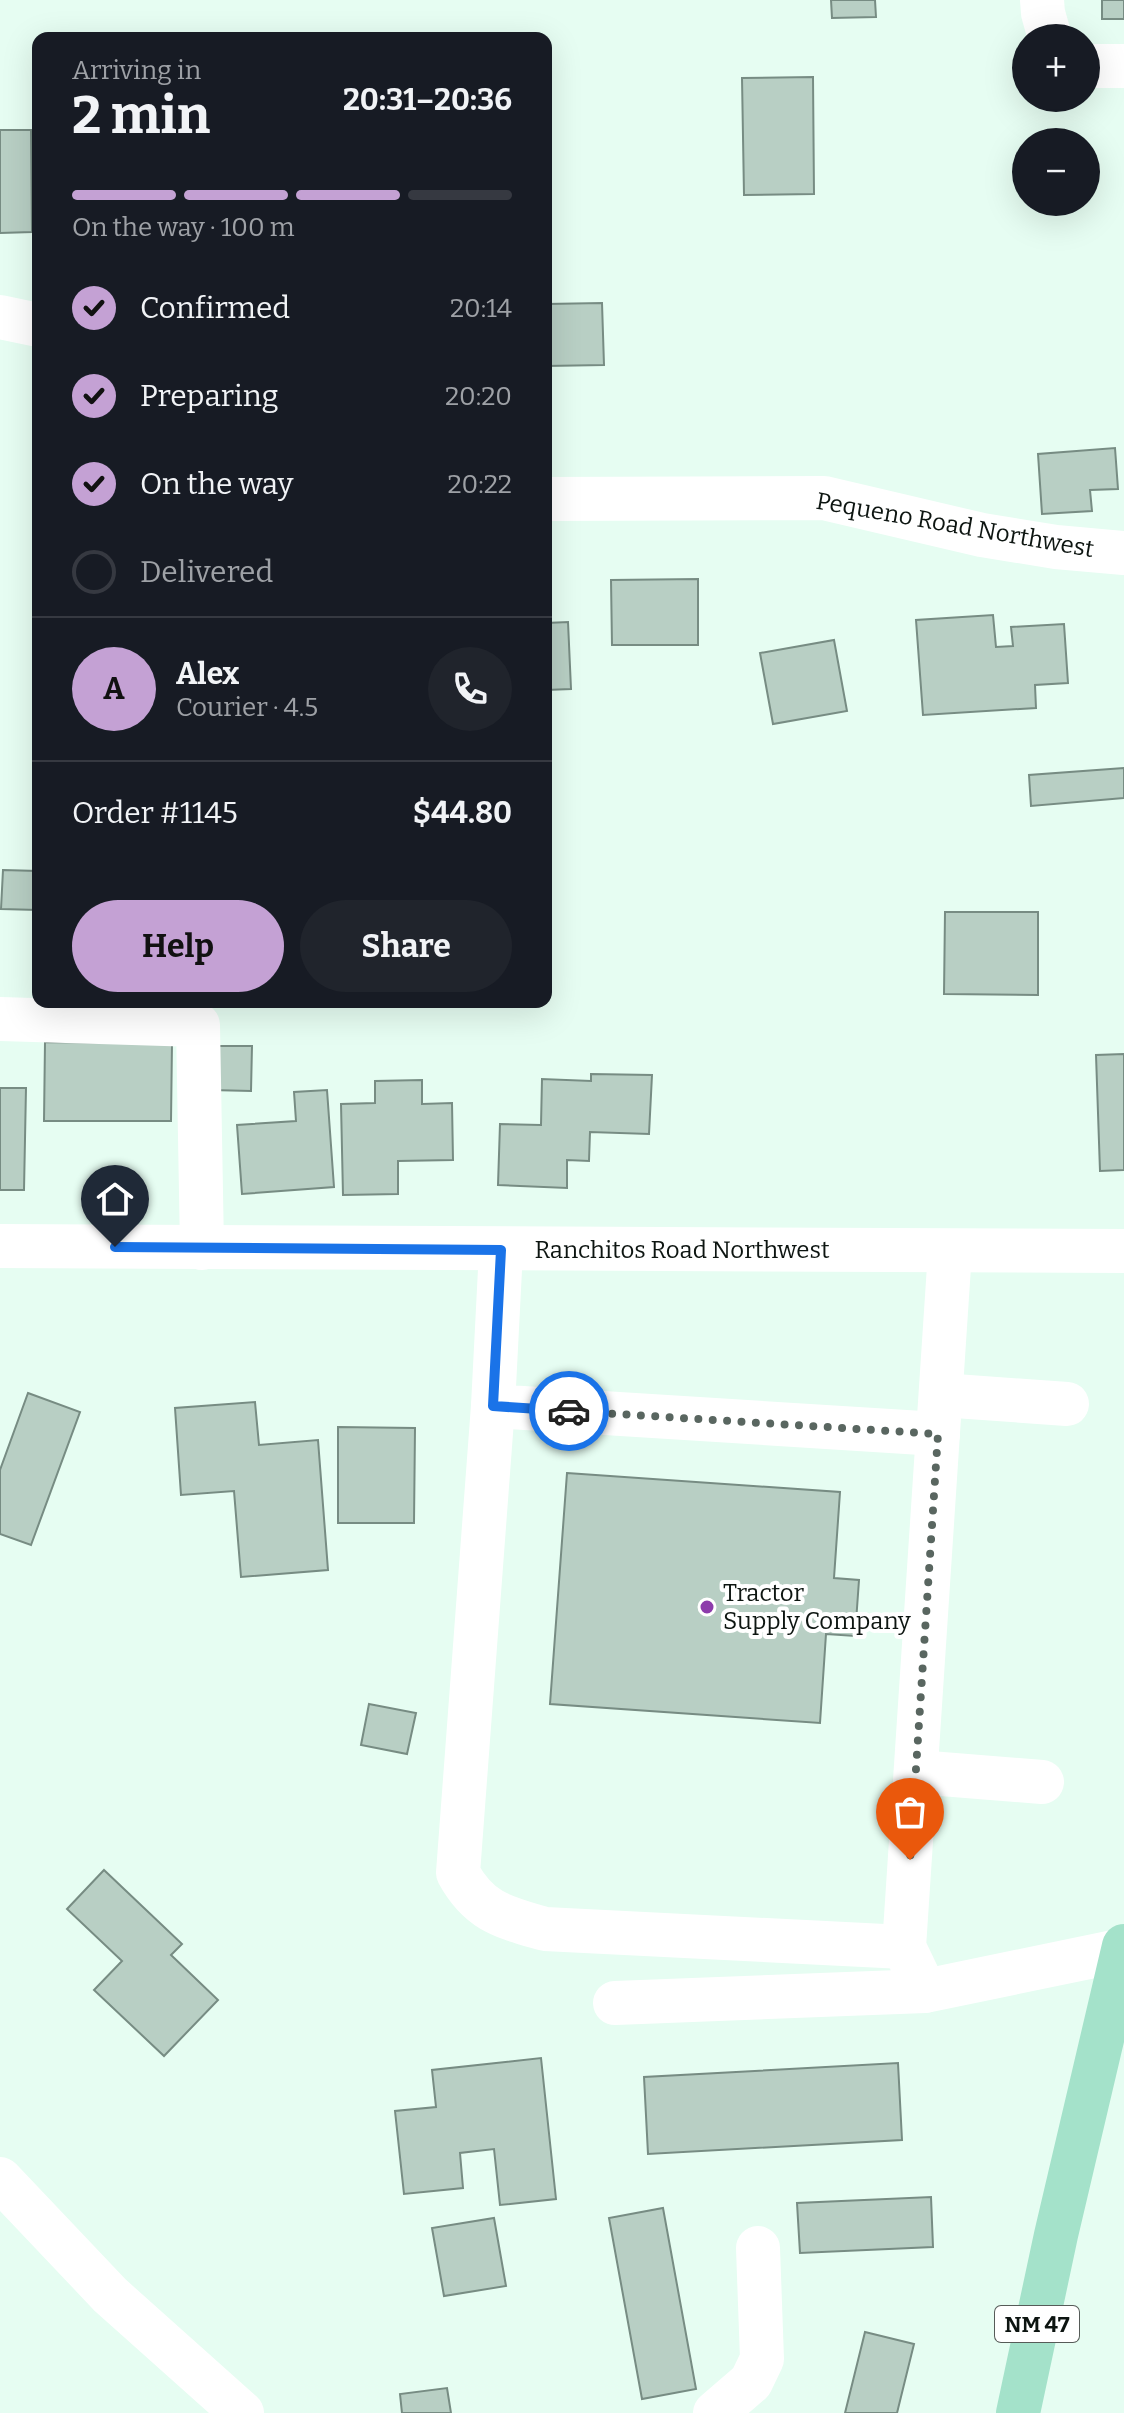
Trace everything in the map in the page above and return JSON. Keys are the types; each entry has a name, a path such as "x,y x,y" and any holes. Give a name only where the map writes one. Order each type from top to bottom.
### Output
{"main road":[{"name":"NM 47","path":"1018,2413 1056,2235 1124,1948"}],"street":[{"path":"1042,0 1047,24"},
{"path":"1100,66 1124,66"},
{"path":"0,317 32,324"},
{"name":"Pequeno Road Northwest","path":"552,499 824,498 982,535 1056,547 1124,553"},
{"path":"0,1019 198,1025 202,1248"},
{"name":"Ranchitos Road Northwest","path":"0,1246 1124,1251"},
{"path":"501,1250 493,1406 458,1873 470,1894 501,1917 545,1929 904,1947"},
{"path":"925,1991 904,1947 950,1251"},
{"path":"493,1406 939,1414 1067,1404"},
{"path":"917,1772 1042,1782"},
{"path":"615,2003 925,1991 1124,1948"},
{"path":"0,2179 110,2295 242,2413"},
{"path":"715,2413 751,2382 762,2359 758,2248"}],"building":[{"path":"831,0 875,0 876,17 832,18"},
{"path":"1102,0 1124,0 1124,19 1102,19"},
{"path":"813,77 814,194 744,195 742,78"},
{"path":"0,130 31,130 32,232 0,233"},
{"path":"602,303 604,365 552,366 552,304"},
{"path":"1115,448 1118,489 1090,490 1092,511 1042,514 1038,454"},
{"path":"698,579 698,645 612,645 611,580"},
{"path":"993,615 996,647 1013,646 1011,627 1064,624 1068,683 1035,685 1036,708 923,715 916,620"},
{"path":"568,622 571,689 552,690 552,623"},
{"path":"834,640 847,711 773,724 760,653"},
{"path":"1124,768 1124,798 1031,806 1029,775"},
{"path":"3,870 32,871 32,910 1,909"},
{"path":"945,912 1038,912 1038,995 944,994"},
{"path":"45,1042 172,1043 171,1121 44,1121"},
{"path":"212,1046 252,1046 251,1091 211,1090"},
{"path":"1124,1054 1124,1170 1100,1171 1096,1055"},
{"path":"591,1074 652,1075 649,1134 590,1132 589,1161 567,1160 567,1188 498,1185 500,1124 541,1125 542,1079 591,1081"},
{"path":"422,1080 422,1104 452,1103 453,1160 398,1161 398,1194 343,1195 341,1104 375,1103 375,1081"},
{"path":"0,1088 26,1088 24,1190 0,1190"},
{"path":"327,1090 334,1187 242,1194 237,1125 296,1121 294,1092"},
{"path":"28,1393 80,1412 31,1545 0,1534 0,1470"},
{"path":"255,1402 259,1445 318,1440 328,1570 241,1577 234,1491 181,1495 175,1408"},
{"path":"338,1427 415,1428 414,1523 338,1523"},
{"name":"Tractor Supply Company","path":"567,1473 840,1492 834,1578 859,1580 855,1636 826,1634 820,1723 550,1704"},
{"path":"369,1704 416,1713 407,1754 361,1745"},
{"path":"104,1870 182,1944 171,1955 218,2000 164,2056 94,1990 122,1961 67,1909"},
{"path":"541,2058 556,2199 500,2205 494,2149 460,2153 463,2188 404,2194 395,2111 436,2107 432,2070"},
{"path":"898,2063 902,2140 648,2154 644,2077"},
{"path":"931,2197 933,2247 800,2253 797,2203"},
{"path":"663,2208 696,2389 642,2399 609,2218"},
{"path":"494,2218 506,2286 444,2296 432,2228"},
{"path":"865,2332 914,2344 897,2413 845,2413"},
{"path":"447,2388 451,2413 402,2413 400,2394"}],"way so far":[{"path":"569,1411 938,1434 910,1860"}],"place":[{"name":"Tractor Supply Company","path":"707,1607"}],"route":[{"path":"115,1247 501,1250 493,1406 569,1411"}]}
